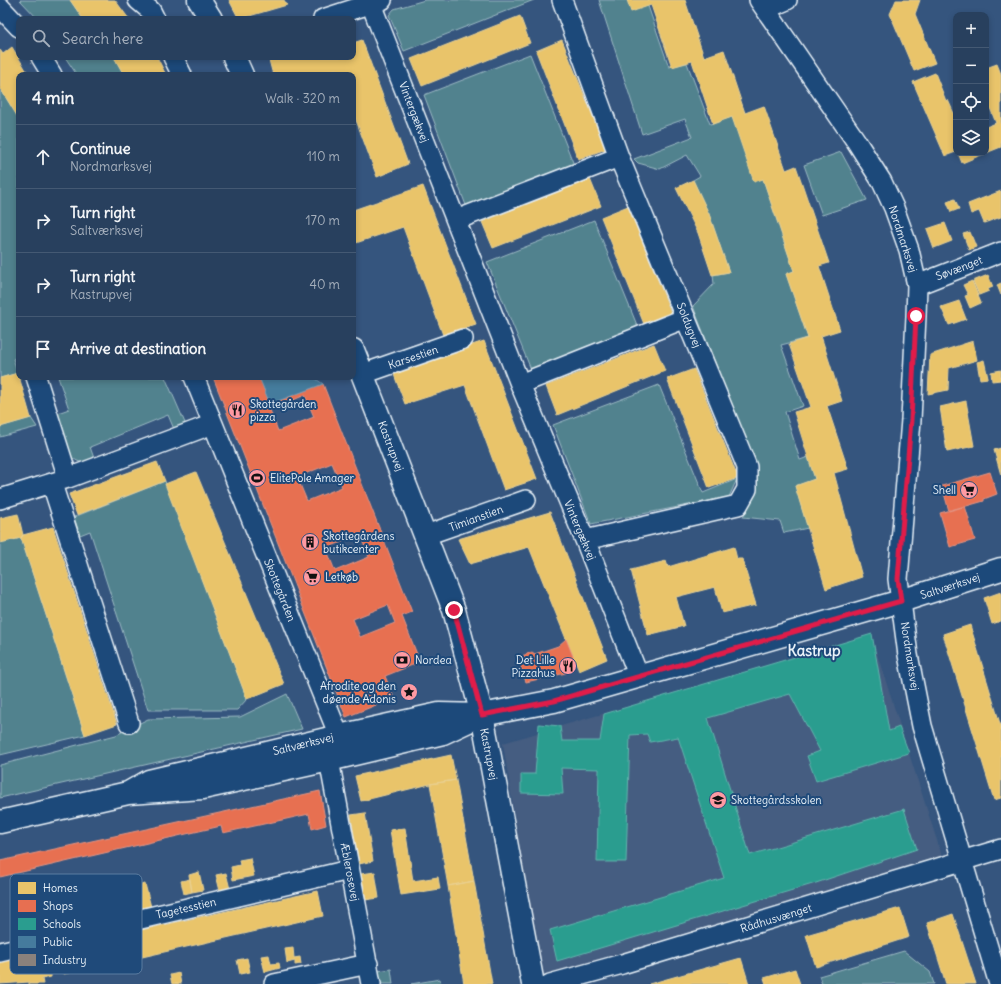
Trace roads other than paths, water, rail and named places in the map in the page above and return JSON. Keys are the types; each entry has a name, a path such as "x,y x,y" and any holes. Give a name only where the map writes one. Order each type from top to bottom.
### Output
{"street":[{"path":"138,0 151,11 154,16"},
{"path":"198,0 209,16"},
{"name":"Soldugvej","path":"562,0 619,157 747,467 747,489 738,504 585,540"},
{"path":"763,4 787,0"},
{"path":"333,16 378,2"},
{"name":"Vintergækvej","path":"378,2 456,220 520,384 585,540 639,677"},
{"name":"Nordmarksvej","path":"763,4 882,182 894,208 908,246 917,284 915,347 898,579 908,655 922,726 998,984"},
{"path":"0,7 16,24"},
{"path":"42,60 50,72"},
{"path":"174,60 180,72"},
{"path":"235,60 241,72"},
{"path":"456,220 619,157"},
{"name":"Søvænget","path":"917,284 1001,252"},
{"path":"520,384 686,318"},
{"name":"Karsestien","path":"362,374 463,339"},
{"name":"Kastrupvej","path":"356,358 454,610 482,715 533,984"},
{"path":"37,380 60,481 129,722"},
{"name":"Skottegården","path":"195,380 338,736 334,759"},
{"path":"0,499 60,481 213,424"},
{"name":"Timianstien","path":"426,535 526,500"},
{"name":"Saltværksvej","path":"128,793 149,781 338,736 440,714 482,715 554,701 789,632 901,601 1001,569"},
{"name":"Saltværksvej","path":"0,822 128,793 204,788 443,733 482,715"},
{"name":"Æblerosevej","path":"334,759 349,870 371,984"},
{"name":"Rådhusvænget","path":"550,984 622,964 1001,849"},
{"name":"Tagetesstien","path":"142,919 349,870"},
{"name":"Tagetesstien","path":"0,952 10,950"},
{"path":"274,984 368,964"}],"place":[{"name":"Skottegården pizza","path":"237,410"},
{"name":"ElitePole Amager","path":"257,478"},
{"name":"Shell","path":"969,490"},
{"name":"Skottegårdens butikcenter","path":"310,542"},
{"name":"Letkøb","path":"312,577"},
{"name":"Nordea","path":"402,660"},
{"name":"Det Lille Pizzahus","path":"568,666"},
{"name":"Afrodite og den døende Adonis","path":"409,692"},
{"name":"Skottegårdsskolen","path":"718,800"}],"district":[{"name":"Kastrup","path":"814,651"}]}
